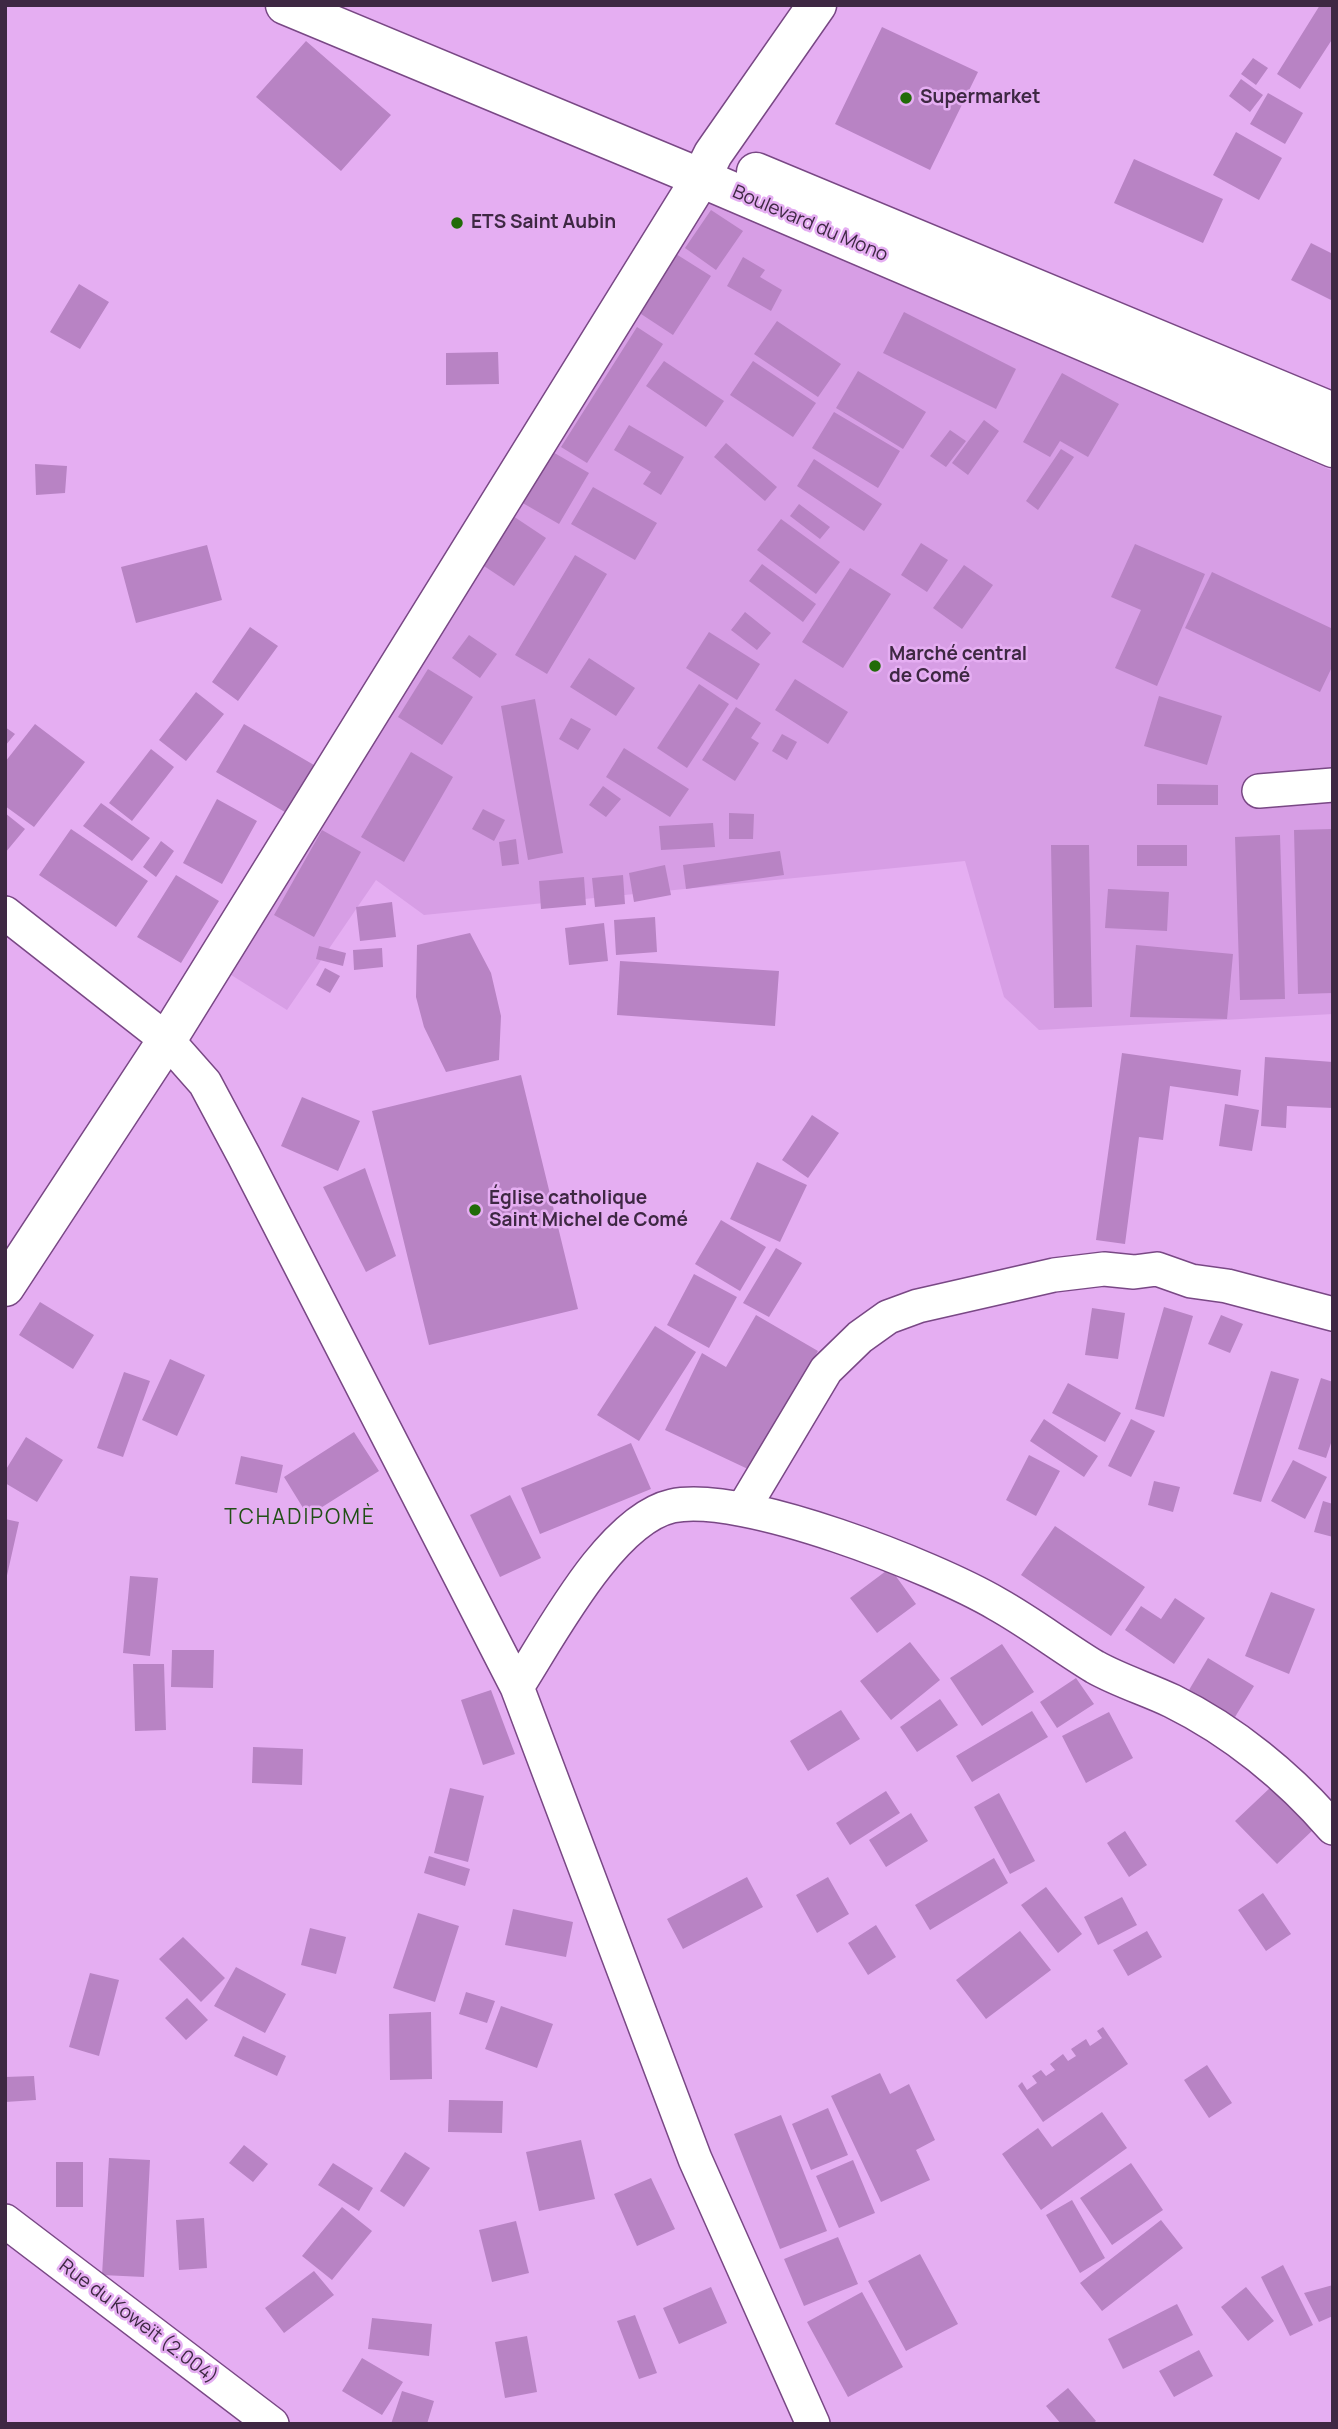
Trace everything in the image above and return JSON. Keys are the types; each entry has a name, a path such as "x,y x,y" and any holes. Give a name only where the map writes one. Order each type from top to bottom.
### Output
{"main road":[{"name":"Boulevard du Mono","path":"285,5 707,166 1333,412"},
{"name":"Boulevard du Mono","path":"355,5 1333,448"},
{"path":"5,1287 167,1041 707,166 817,5"}],"street":[{"path":"1259,792 1333,785"},
{"path":"5,913 167,1041 205,1083 517,1687 695,2159 813,2424"},
{"path":"743,1509 826,1370 860,1337 888,1317 918,1306 1028,1279 1104,1269 1134,1272 1157,1269 1191,1282 1227,1286 1333,1314"},
{"path":"517,1687 602,1558 621,1536 671,1507 743,1509 810,1528 918,1566 996,1603 1096,1667 1173,1702 1212,1724 1281,1773 1333,1828"},
{"name":"Rue du Koweït (2.004)","path":"5,2221 272,2424"}],"shaded area":[{"name":"Marché central de Comé","path":"708,196 1333,471 1333,1014 1039,1030 1004,997 965,861 424,915 376,880 287,1010 228,973"}],"building":[{"path":"1320,5 1333,5 1333,38 1300,89 1277,74"},
{"name":"Supermarket","path":"882,27 978,72 930,170 835,124"},
{"path":"306,41 391,115 341,171 256,97"},
{"path":"1253,58 1268,68 1256,85 1241,74"},
{"path":"1241,79 1263,95 1250,112 1229,96"},
{"path":"1268,93 1303,113 1285,144 1250,124"},
{"path":"1236,132 1282,158 1259,200 1213,175"},
{"path":"1134,159 1223,199 1203,243 1114,203"},
{"path":"711,210 743,231 716,270 685,248"},
{"path":"1311,243 1333,254 1333,301 1291,280"},
{"path":"676,254 711,276 673,335 638,312"},
{"path":"743,257 765,270 760,277 782,290 771,311 727,286"},
{"path":"79,284 109,302 80,349 50,332"},
{"path":"904,312 1016,369 996,409 883,353"},
{"path":"777,321 841,364 818,397 754,354"},
{"path":"637,327 663,344 587,463 561,447"},
{"path":"498,352 499,384 446,385 446,353"},
{"path":"664,361 724,401 706,427 646,386"},
{"path":"753,361 816,403 793,437 730,395"},
{"path":"858,371 926,412 903,449 836,408"},
{"path":"1062,373 1119,404 1088,457 1060,441 1050,457 1023,442"},
{"path":"834,412 900,451 878,488 812,448"},
{"path":"984,420 999,431 968,475 952,463"},
{"path":"629,425 684,457 661,495 643,484 651,472 614,450"},
{"path":"950,430 966,441 946,467 930,456"},
{"path":"726,443 777,487 765,501 714,457"},
{"path":"1061,449 1074,457 1038,510 1026,501"},
{"path":"551,451 589,473 559,524 521,502"},
{"path":"814,459 882,504 864,531 797,486"},
{"path":"35,464 67,466 65,493 36,495"},
{"path":"593,487 657,523 635,560 571,524"},
{"path":"799,504 830,527 820,539 790,516"},
{"path":"513,516 546,538 514,586 481,564"},
{"path":"781,519 840,562 816,594 757,550"},
{"path":"921,543 948,560 927,592 901,575"},
{"path":"1135,544 1205,574 1157,686 1115,668 1141,610 1111,597"},
{"path":"207,545 222,600 136,623 121,567"},
{"path":"575,555 607,574 547,674 515,655"},
{"path":"762,564 816,604 803,622 749,581"},
{"path":"964,565 993,585 962,629 933,608"},
{"path":"850,568 891,594 843,668 802,642"},
{"path":"1212,572 1333,629 1333,665 1320,692 1185,628"},
{"path":"745,612 771,633 757,650 731,630"},
{"path":"250,627 278,646 238,701 212,682"},
{"path":"709,632 760,664 737,700 686,668"},
{"path":"469,635 497,654 480,678 452,658"},
{"path":"589,658 635,688 616,716 570,687"},
{"path":"428,669 473,697 442,745 398,717"},
{"path":"795,679 848,712 828,744 775,710"},
{"path":"699,684 729,704 687,768 657,748"},
{"path":"196,692 224,714 186,761 159,740"},
{"path":"1159,696 1222,716 1207,765 1144,746"},
{"path":"535,699 563,853 528,860 501,706"},
{"path":"736,707 761,723 751,738 759,743 735,781 702,760"},
{"path":"571,718 591,729 578,750 559,739"},
{"path":"35,724 85,762 34,827 5,806 5,762"},
{"path":"244,724 319,768 290,815 216,772"},
{"path":"5,727 15,734 5,746"},
{"path":"782,734 797,742 787,760 772,751"},
{"path":"624,748 689,789 670,817 606,777"},
{"path":"151,749 174,767 132,821 109,803"},
{"path":"411,752 453,777 404,862 361,837"},
{"path":"1157,784 1218,785 1218,805 1157,805"},
{"path":"603,786 621,799 606,817 589,805"},
{"path":"217,799 257,821 222,884 183,863"},
{"path":"101,803 150,838 132,861 83,826"},
{"path":"483,809 505,820 494,841 472,829"},
{"path":"5,813 25,829 5,853"},
{"path":"729,813 754,814 753,839 729,839"},
{"path":"713,823 715,847 661,850 659,826"},
{"path":"71,829 148,881 116,927 39,875"},
{"path":"1333,829 1333,993 1298,994 1294,830"},
{"path":"322,830 361,852 314,937 274,915"},
{"path":"1280,835 1285,999 1240,1000 1235,837"},
{"path":"516,839 519,864 502,866 499,842"},
{"path":"161,841 174,851 156,877 143,867"},
{"path":"1051,845 1089,845 1092,1007 1054,1008"},
{"path":"1137,845 1187,845 1187,866 1137,866"},
{"path":"780,851 784,875 686,889 683,865"},
{"path":"665,865 671,895 634,902 629,873"},
{"path":"176,875 219,901 181,963 137,937"},
{"path":"623,875 625,904 595,907 592,878"},
{"path":"584,877 586,905 541,909 539,881"},
{"path":"1108,889 1169,892 1167,931 1105,928"},
{"path":"392,902 396,937 360,941 356,907"},
{"path":"655,917 657,952 616,955 614,920"},
{"path":"604,923 608,961 569,965 565,928"},
{"path":"470,933 491,973 501,1016 499,1060 446,1072 424,1027 416,997 417,945"},
{"path":"1136,945 1233,954 1227,1019 1130,1017"},
{"path":"319,946 346,953 343,966 316,959"},
{"path":"382,948 383,967 354,970 353,950"},
{"path":"620,961 779,971 775,1026 617,1015"},
{"path":"325,968 340,976 330,993 316,985"},
{"path":"1122,1053 1241,1070 1238,1096 1170,1086 1163,1140 1139,1137 1125,1244 1096,1240"},
{"path":"1265,1057 1333,1062 1333,1108 1287,1106 1286,1128 1261,1126"},
{"name":"Église catholique Saint Michel de Comé","path":"521,1075 578,1309 429,1345 372,1111"},
{"path":"302,1097 360,1121 338,1171 281,1146"},
{"path":"1225,1104 1259,1110 1252,1151 1219,1146"},
{"path":"812,1115 839,1133 808,1178 782,1160"},
{"path":"757,1162 807,1185 780,1242 730,1219"},
{"path":"365,1168 396,1256 366,1272 323,1187"},
{"path":"721,1220 766,1247 740,1291 695,1264"},
{"path":"776,1248 802,1263 769,1317 743,1303"},
{"path":"694,1274 737,1297 709,1348 667,1325"},
{"path":"40,1302 94,1335 73,1369 19,1335"},
{"path":"1164,1307 1193,1316 1164,1417 1135,1409"},
{"path":"1092,1308 1125,1313 1118,1359 1085,1355"},
{"path":"756,1315 818,1351 750,1470 665,1430 702,1353 726,1367"},
{"path":"1221,1315 1243,1324 1230,1353 1208,1344"},
{"path":"655,1326 696,1352 639,1441 597,1415"},
{"path":"170,1359 205,1375 177,1436 142,1420"},
{"path":"1271,1371 1299,1379 1261,1502 1233,1494"},
{"path":"124,1372 150,1381 123,1457 97,1448"},
{"path":"1321,1378 1333,1382 1333,1437 1326,1458 1298,1449"},
{"path":"1068,1383 1121,1413 1105,1442 1052,1413"},
{"path":"1044,1419 1098,1456 1084,1477 1030,1441"},
{"path":"1131,1419 1155,1431 1131,1477 1108,1466"},
{"path":"354,1432 379,1471 308,1516 284,1477"},
{"path":"26,1437 63,1460 37,1502 5,1483 5,1471"},
{"path":"631,1443 651,1489 540,1534 521,1488"},
{"path":"1029,1455 1060,1471 1036,1516 1006,1500"},
{"path":"241,1456 283,1465 277,1493 235,1484"},
{"path":"1293,1460 1327,1477 1305,1519 1271,1501"},
{"path":"1154,1481 1180,1487 1173,1512 1148,1505"},
{"path":"510,1495 541,1558 500,1577 470,1515"},
{"path":"1323,1501 1333,1504 1333,1537 1314,1532"},
{"path":"5,1519 19,1522 6,1580 5,1580"},
{"path":"1055,1526 1145,1587 1111,1636 1021,1575"},
{"path":"890,1568 916,1604 877,1633 850,1598"},
{"path":"130,1576 158,1578 150,1656 123,1653"},
{"path":"1271,1592 1315,1609 1289,1674 1245,1656"},
{"path":"1175,1598 1205,1618 1174,1664 1125,1630 1141,1606 1161,1619"},
{"path":"910,1642 940,1680 891,1720 860,1681"},
{"path":"1002,1644 1034,1692 982,1726 950,1678"},
{"path":"172,1650 214,1650 213,1688 171,1687"},
{"path":"1208,1658 1254,1686 1235,1717 1189,1690"},
{"path":"133,1664 164,1664 166,1730 135,1731"},
{"path":"1076,1678 1094,1704 1057,1728 1040,1702"},
{"path":"491,1690 515,1754 483,1765 461,1700"},
{"path":"940,1699 958,1725 917,1752 900,1727"},
{"path":"841,1710 860,1739 808,1771 790,1741"},
{"path":"1032,1711 1048,1737 972,1782 956,1756"},
{"path":"1109,1712 1133,1758 1086,1783 1062,1736"},
{"path":"253,1747 303,1749 302,1785 252,1783"},
{"path":"1272,1786 1314,1829 1277,1864 1235,1821"},
{"path":"450,1788 484,1796 468,1862 434,1853"},
{"path":"886,1791 900,1813 850,1845 836,1823"},
{"path":"999,1793 1035,1861 1010,1874 974,1807"},
{"path":"911,1813 928,1841 886,1867 869,1840"},
{"path":"1125,1831 1147,1865 1129,1877 1107,1843"},
{"path":"429,1856 470,1869 465,1886 424,1873"},
{"path":"994,1858 1008,1883 930,1930 915,1905"},
{"path":"747,1877 763,1907 683,1949 667,1919"},
{"path":"828,1877 849,1914 817,1933 796,1895"},
{"path":"1046,1887 1082,1934 1058,1953 1021,1905"},
{"path":"1263,1893 1291,1934 1266,1951 1238,1910"},
{"path":"1122,1897 1137,1925 1098,1945 1084,1917"},
{"path":"513,1909 573,1922 566,1957 505,1945"},
{"path":"418,1913 459,1926 435,2002 393,1988"},
{"path":"876,1925 896,1957 868,1975 848,1943"},
{"path":"310,1928 346,1937 336,1974 301,1965"},
{"path":"1020,1931 1051,1970 986,2019 956,1980"},
{"path":"1147,1931 1162,1957 1128,1976 1113,1950"},
{"path":"183,1937 225,1978 201,2002 159,1959"},
{"path":"236,1967 286,1994 265,2033 214,2006"},
{"path":"90,1973 119,1980 99,2056 69,2047"},
{"path":"466,1992 495,2001 487,2023 459,2014"},
{"path":"187,1998 208,2020 186,2040 165,2018"},
{"path":"501,2006 553,2024 537,2068 485,2049"},
{"path":"431,2012 432,2079 390,2080 389,2014"},
{"path":"1103,2027 1128,2064 1043,2122 1018,2086 1022,2082 1027,2090 1037,2083 1032,2076 1041,2070 1046,2076 1055,2070 1050,2064 1063,2054 1068,2061 1076,2056 1071,2049 1086,2039 1090,2046 1102,2038 1097,2031"},
{"path":"243,2036 286,2056 277,2076 234,2056"},
{"path":"1207,2065 1232,2103 1209,2118 1184,2080"},
{"path":"880,2073 890,2094 909,2084 935,2140 916,2150 930,2180 881,2202 831,2096"},
{"path":"34,2076 36,2100 5,2102 5,2077"},
{"path":"449,2100 503,2101 502,2133 448,2132"},
{"path":"828,2108 848,2155 811,2170 792,2124"},
{"path":"1102,2112 1127,2148 1041,2210 1002,2154 1038,2128 1052,2147"},
{"path":"781,2115 827,2231 780,2249 734,2134"},
{"path":"581,2140 595,2199 539,2211 526,2152"},
{"path":"244,2145 268,2164 253,2182 229,2163"},
{"path":"405,2152 430,2168 404,2207 380,2191"},
{"path":"109,2158 150,2160 144,2277 102,2275"},
{"path":"853,2160 875,2213 839,2228 816,2176"},
{"path":"56,2162 83,2162 83,2207 56,2207"},
{"path":"333,2163 373,2188 359,2211 318,2185"},
{"path":"1131,2163 1163,2210 1112,2245 1080,2198"},
{"path":"651,2178 675,2229 637,2246 614,2194"},
{"path":"1072,2200 1105,2258 1080,2273 1046,2215"},
{"path":"342,2207 372,2231 332,2280 302,2256"},
{"path":"204,2218 207,2268 179,2270 176,2220"},
{"path":"1161,2220 1183,2248 1102,2311 1080,2283"},
{"path":"516,2221 529,2273 492,2282 479,2230"},
{"path":"838,2237 858,2284 804,2306 784,2259"},
{"path":"920,2254 958,2324 906,2351 868,2281"},
{"path":"1283,2265 1313,2325 1290,2336 1261,2277"},
{"path":"314,2271 334,2295 284,2333 265,2308"},
{"path":"1333,2285 1333,2316 1319,2322 1304,2293"},
{"path":"711,2287 727,2323 679,2344 663,2308"},
{"path":"1246,2287 1274,2321 1248,2341 1221,2307"},
{"path":"862,2292 903,2367 848,2397 807,2322"},
{"path":"1177,2304 1193,2335 1123,2369 1108,2339"},
{"path":"635,2315 657,2373 639,2379 617,2321"},
{"path":"372,2318 432,2324 429,2356 368,2349"},
{"path":"527,2336 537,2392 505,2398 495,2342"},
{"path":"1199,2350 1213,2376 1174,2397 1159,2371"},
{"path":"362,2358 403,2382 382,2415 342,2391"},
{"path":"1068,2388 1096,2421 1092,2424 1061,2424 1046,2406"},
{"path":"402,2391 434,2401 427,2424 391,2424"}],"place":[{"name":"Supermarket","path":"906,98"},
{"name":"ETS Saint Aubin","path":"457,223"},
{"name":"Marché central de Comé","path":"875,666"},
{"name":"Église catholique Saint Michel de Comé","path":"475,1210"}],"district":[{"name":"TCHADIPOMÈ","path":"300,1518"}]}
